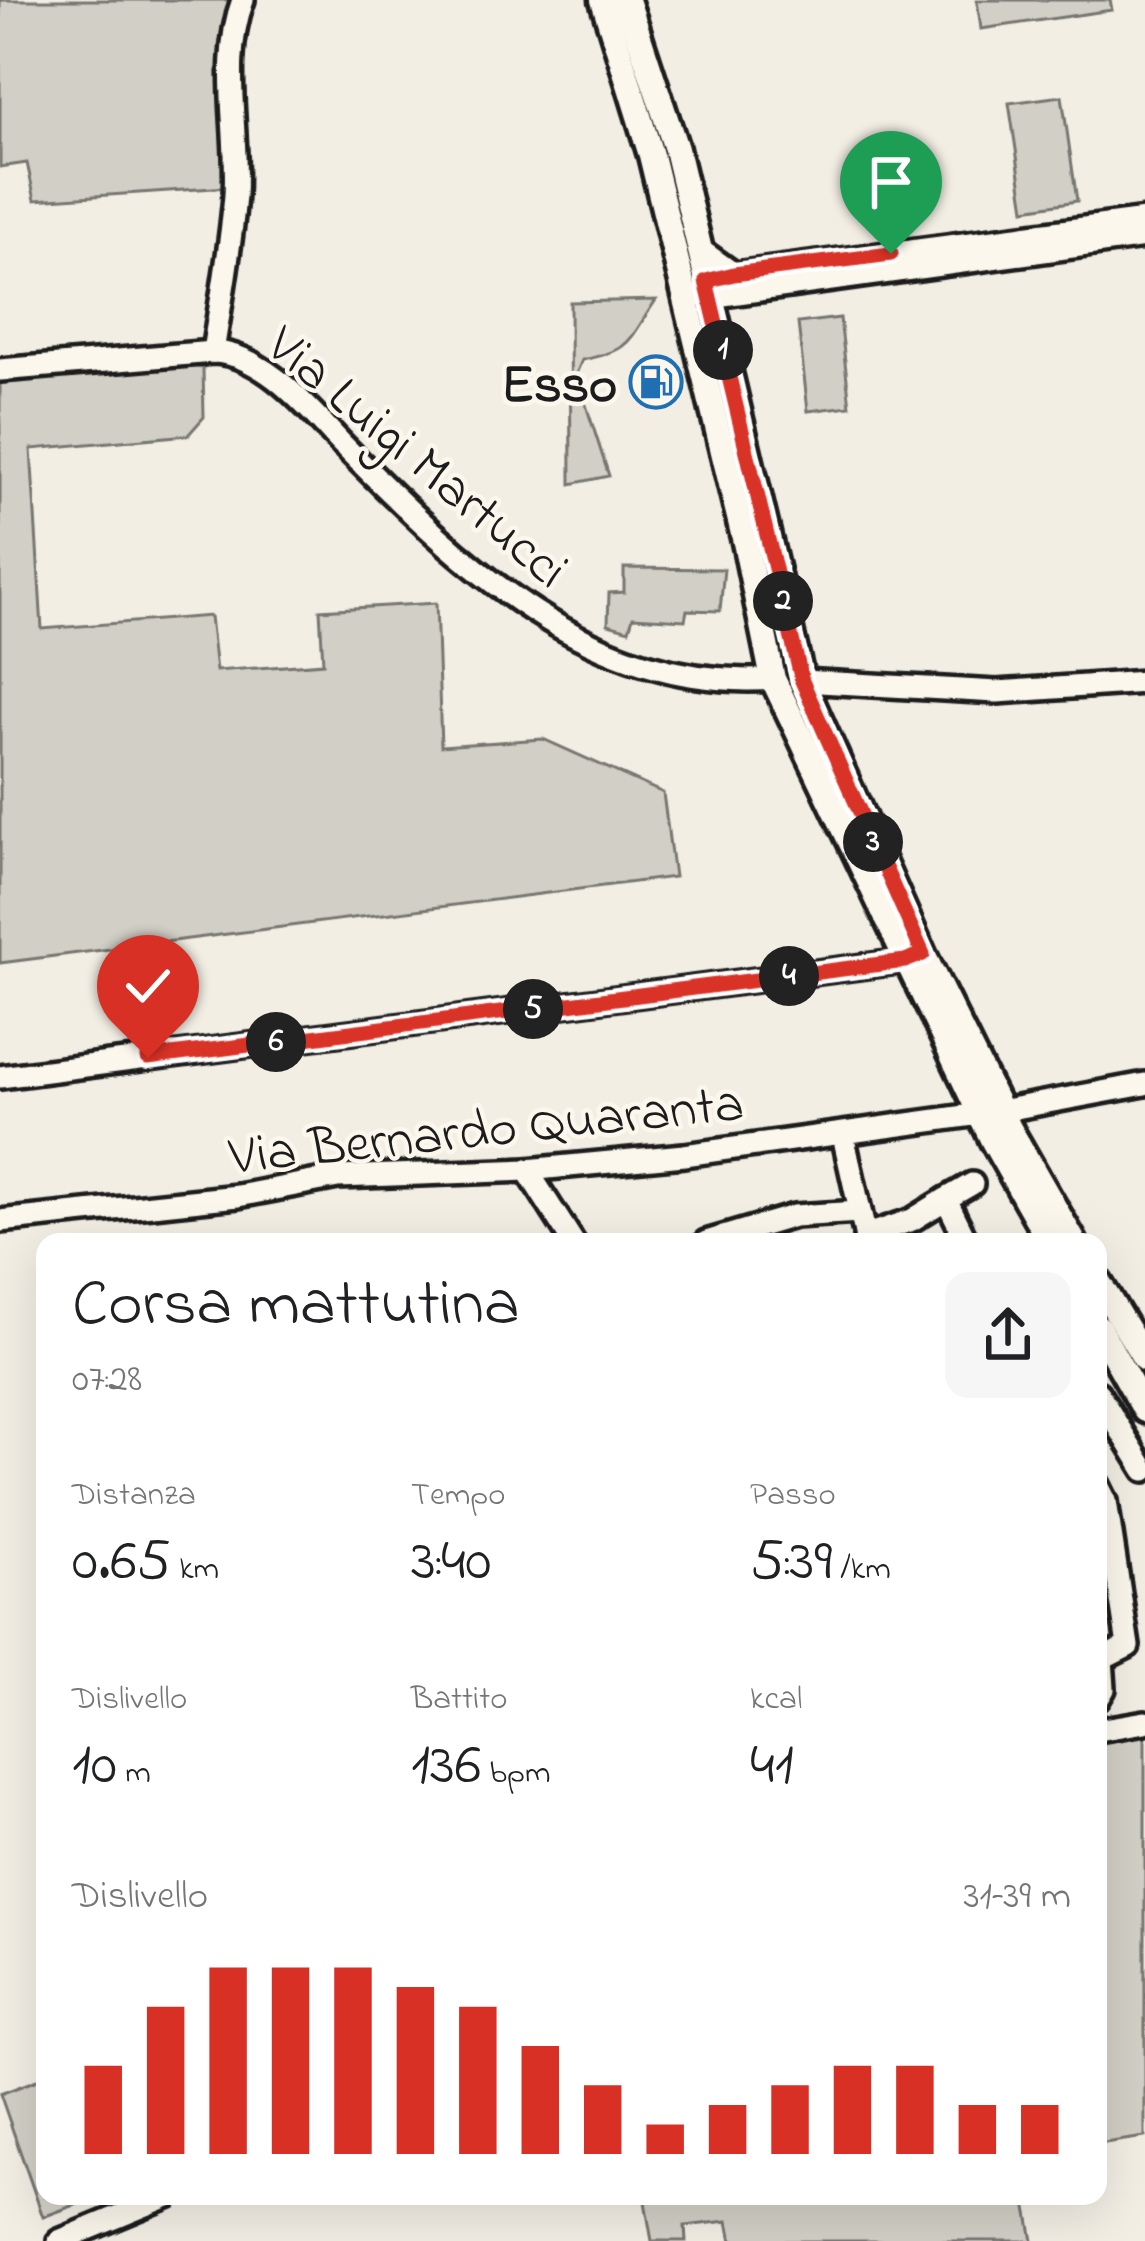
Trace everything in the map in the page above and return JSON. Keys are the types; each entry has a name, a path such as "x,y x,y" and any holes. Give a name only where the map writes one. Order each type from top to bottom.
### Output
{"main road":[{"path":"603,0 651,155 700,290 802,681 914,957"},
{"path":"628,0 676,149 699,249 700,290 773,679 914,957 1046,1233"},
{"path":"773,679 802,681"},
{"path":"990,1112 1069,1233"},
{"path":"1107,1296 1145,1359"},
{"path":"1107,1348 1145,1410"}],"street":[{"path":"0,370 213,352 235,194 232,77 243,0"},
{"path":"700,290 734,274 1145,220"},
{"path":"700,290 1145,237"},
{"path":"699,249 734,274"},
{"name":"Via Luigi Martucci","path":"213,352 238,357 292,394 468,562 562,632 659,668 717,679 773,679"},
{"path":"802,681 997,692 1145,682"},
{"path":"0,1077 914,957"},
{"name":"Via Bernardo Quaranta","path":"0,1221 238,1196 338,1177 527,1170 843,1135 1145,1084"},
{"path":"843,1135 865,1233"},
{"path":"527,1170 567,1233"},
{"path":"916,1231 946,1199 972,1184"},
{"path":"946,1199 963,1233"},
{"path":"743,1233 794,1216 860,1212"},
{"path":"1107,1408 1145,1469"},
{"path":"1107,1512 1127,1645 1107,1656"},
{"path":"1107,1714 1145,1709"},
{"path":"1107,1715 1145,1721"},
{"path":"59,2241 146,2205"}],"shaded area":[{"path":"0,0 238,0 228,187 35,200 27,163 0,167"},
{"path":"977,0 1110,0 1112,10 981,29"},
{"path":"1062,96 1077,201 1025,209 1009,103"},
{"path":"656,300 628,342 582,360 576,374 609,476 571,484 570,302"},
{"path":"840,318 850,406 808,411 798,323"},
{"path":"166,361 203,368 204,417 188,435 31,449 42,629 210,616 216,671 323,663 320,610 436,603 441,746 543,739 663,793 674,877 0,963 0,383"},
{"path":"624,568 724,569 720,611 687,610 685,620 633,617 629,630 608,624 609,593 624,592"},
{"path":"1145,1724 1145,2137 1107,2143 1107,1730"},
{"path":"36,2080 36,2197 0,2094"},
{"path":"39,2205 75,2205 43,2217"},
{"path":"646,2205 1027,2205 1033,2241 732,2241 728,2221 685,2226 686,2241 652,2241"}],"place":[{"name":"Esso","path":"656,382"}],"route":[{"path":"148,1058 905,961 923,954 802,681 706,281 891,254"}]}
